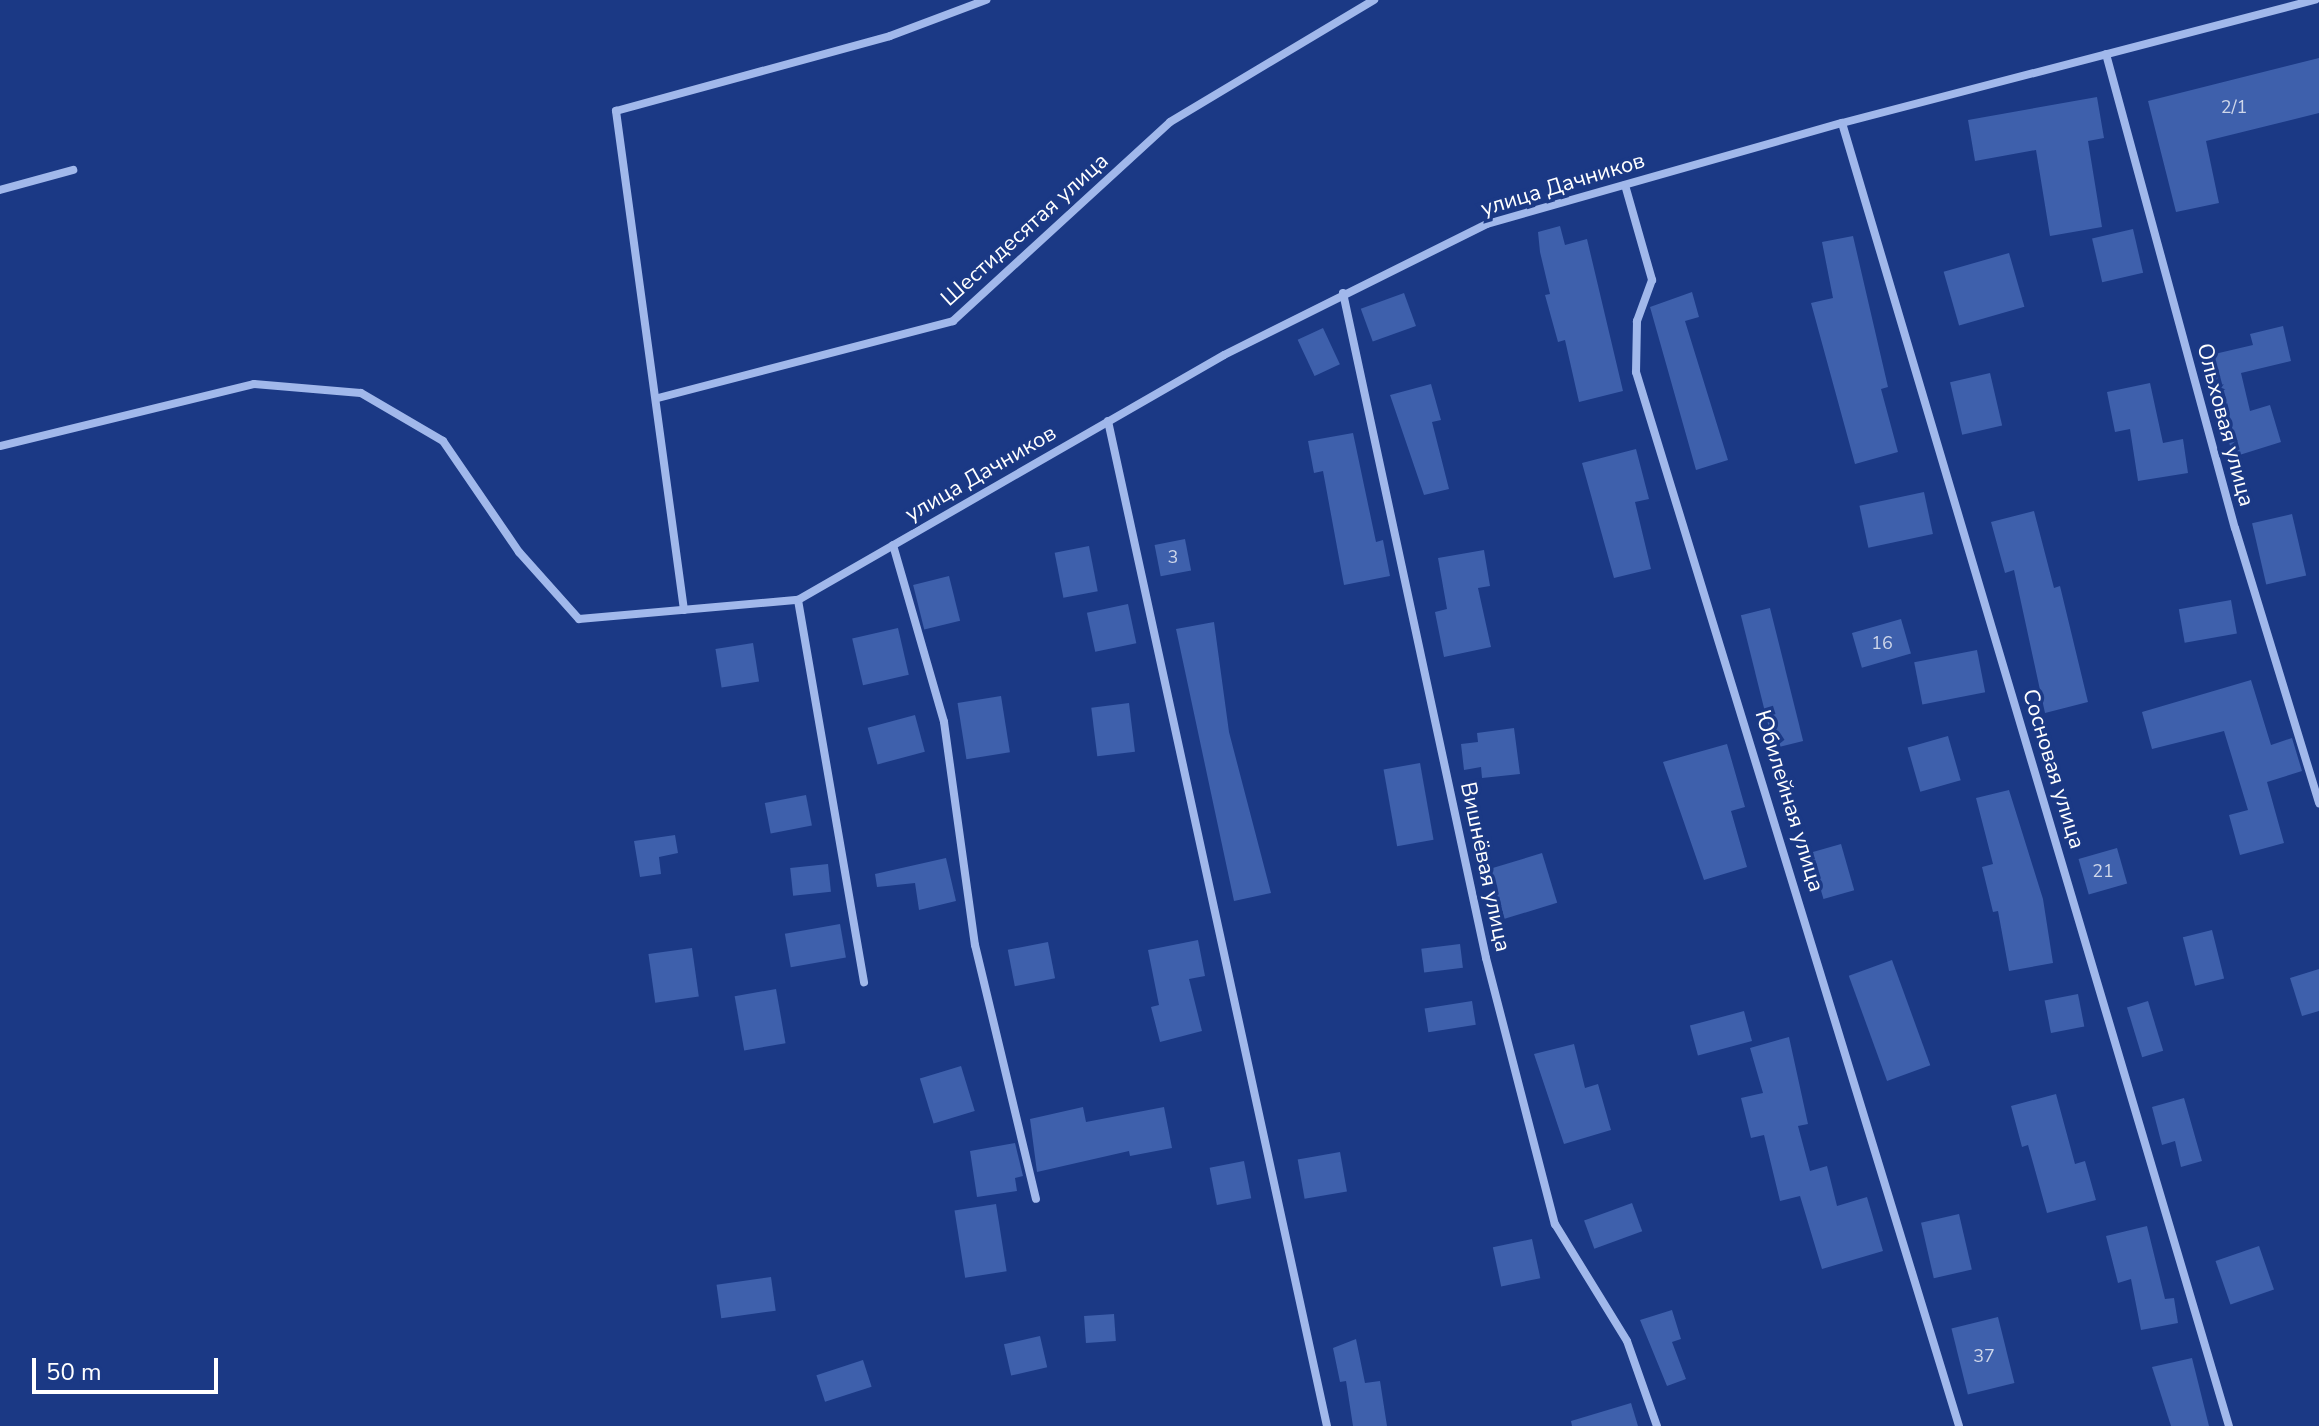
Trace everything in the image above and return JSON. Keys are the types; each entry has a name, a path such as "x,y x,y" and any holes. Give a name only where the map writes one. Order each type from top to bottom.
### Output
{"street":[{"path":"684,610 658,398 616,111 890,36 986,0"},
{"name":"Шестидесятая улица","path":"658,398 953,321 1170,122 1374,0"},
{"name":"улица Дачников","path":"798,600 1108,421 1343,293 1487,224 1842,123 2315,0"},
{"name":"Ольховая улица","path":"2106,54 2235,528 2319,803"},
{"name":"Сосновая улица","path":"1842,123 2229,1426"},
{"path":"0,190 73,170"},
{"name":"Юбилейная улица","path":"1625,185 1652,280 1637,321 1636,372 1959,1426"},
{"name":"Вишнёвая улица","path":"1343,293 1486,958 1555,1224 1627,1341 1657,1426"},
{"path":"0,446 254,384 361,393 443,441 519,552 579,619 798,600 864,982"},
{"path":"1108,421 1327,1426"},
{"path":"893,545 944,722 975,945 1036,1199"}],"building":[{"path":"2319,58 2319,113 2206,141 2219,203 2176,212 2148,101"},
{"path":"2097,97 2104,138 2088,141 2102,227 2050,236 2036,150 1975,161 1968,120"},
{"path":"1560,226 1565,245 1587,239 1623,391 1579,402 1565,340 1558,342 1545,295 1550,294 1540,252 1538,232"},
{"path":"2133,229 2143,273 2102,282 2092,238"},
{"path":"1853,236 1888,387 1881,389 1898,452 1855,464 1811,303 1833,298 1822,242"},
{"path":"2009,253 2024,307 1959,326 1944,272"},
{"path":"1692,292 1699,317 1685,321 1728,460 1696,470 1650,307"},
{"path":"1404,293 1416,326 1373,342 1361,309"},
{"path":"2283,326 2291,361 2241,373 2250,411 2270,405 2281,442 2233,457 2206,356 2253,345 2250,334"},
{"path":"1323,328 1340,364 1315,376 1298,340"},
{"path":"1990,373 2002,426 1962,435 1950,382"},
{"path":"2150,383 2163,443 2183,439 2188,473 2138,481 2130,429 2115,432 2107,392"},
{"path":"1431,384 1441,420 1432,422 1449,489 1424,495 1390,395"},
{"path":"1353,433 1376,542 1383,540 1390,576 1344,585 1323,471 1314,473 1308,441"},
{"path":"1636,449 1649,499 1635,502 1651,569 1614,578 1582,463"},
{"path":"1924,492 1933,534 1868,548 1859,506"},
{"path":"2034,511 2054,588 2060,586 2088,702 2045,713 2014,570 2005,573 1991,522"},
{"path":"2292,514 2306,575 2266,585 2252,523"},
{"path":"1185,539 1191,570 1161,576 1155,545"},
{"path":"1089,546 1098,591 1063,598 1055,553"},
{"path":"1484,550 1490,586 1478,588 1491,647 1444,657 1435,612 1447,609 1438,558"},
{"path":"949,576 960,621 924,630 913,585"},
{"path":"2231,600 2237,633 2185,643 2179,609"},
{"path":"1128,604 1136,643 1095,652 1087,613"},
{"path":"1770,608 1803,741 1774,748 1741,615"},
{"path":"1901,619 1911,654 1862,668 1852,633"},
{"path":"1214,622 1229,732 1271,893 1234,901 1176,629"},
{"path":"898,628 909,675 863,685 852,639"},
{"path":"753,643 759,682 722,687 715,649"},
{"path":"1977,650 1985,692 1922,704 1914,662"},
{"path":"2251,680 2271,745 2292,738 2302,771 2267,782 2284,843 2240,855 2229,815 2248,810 2224,731 2152,749 2142,712"},
{"path":"1001,696 1010,752 966,759 958,703"},
{"path":"1129,703 1135,752 1097,756 1091,708"},
{"path":"915,715 925,752 878,764 868,728"},
{"path":"1514,728 1520,774 1482,778 1481,767 1464,770 1461,744 1478,742 1477,733"},
{"path":"1948,736 1961,780 1920,792 1908,748"},
{"path":"1727,744 1745,807 1731,811 1747,867 1704,880 1663,762"},
{"path":"1420,763 1434,840 1397,846 1384,769"},
{"path":"2009,790 2043,899 2053,963 2009,971 1998,911 1993,912 1982,867 1993,864 1976,798"},
{"path":"806,795 812,825 771,833 765,803"},
{"path":"675,835 678,853 659,857 661,874 640,877 634,841"},
{"path":"1841,844 1854,890 1823,899 1810,853"},
{"path":"2117,848 2127,884 2089,895 2079,859"},
{"path":"1542,853 1557,903 1505,919 1489,869"},
{"path":"946,858 956,901 919,910 915,883 877,887 875,874"},
{"path":"828,864 831,892 793,896 790,868"},
{"path":"840,924 846,957 791,967 785,934"},
{"path":"2212,930 2224,979 2195,986 2183,937"},
{"path":"1198,940 1205,976 1189,979 1202,1031 1160,1042 1151,1007 1159,1005 1148,950"},
{"path":"1048,942 1055,978 1015,986 1008,950"},
{"path":"1460,944 1463,968 1424,973 1421,949"},
{"path":"692,948 699,997 655,1003 648,954"},
{"path":"1892,960 1930,1065 1887,1081 1849,976"},
{"path":"2319,969 2319,1011 2302,1016 2290,978"},
{"path":"776,989 786,1043 744,1050 735,996"},
{"path":"2078,994 2084,1026 2051,1033 2045,1000"},
{"path":"1472,1001 1476,1025 1428,1032 1425,1009"},
{"path":"2148,1001 2163,1051 2142,1057 2127,1007"},
{"path":"1744,1011 1752,1041 1698,1055 1690,1025"},
{"path":"1789,1037 1808,1124 1798,1126 1810,1171 1827,1166 1837,1206 1867,1197 1883,1251 1822,1269 1800,1196 1780,1201 1764,1135 1751,1138 1741,1098 1763,1093 1750,1048"},
{"path":"1574,1044 1585,1088 1598,1084 1611,1130 1564,1144 1534,1054"},
{"path":"961,1066 975,1111 934,1124 920,1079"},
{"path":"2056,1094 2075,1164 2085,1161 2096,1200 2047,1213 2028,1145 2022,1147 2011,1106"},
{"path":"2184,1098 2202,1161 2181,1167 2175,1141 2162,1145 2152,1107"},
{"path":"1083,1107 1086,1122 1164,1107 1172,1148 1130,1156 1129,1151 1037,1172 1030,1119"},
{"path":"1015,1143 1023,1176 1015,1178 1017,1191 977,1197 970,1151"},
{"path":"1340,1152 1347,1191 1305,1199 1298,1159"},
{"path":"1244,1161 1251,1198 1217,1205 1210,1168"},
{"path":"1632,1203 1642,1231 1594,1249 1584,1220"},
{"path":"996,1204 1007,1271 965,1278 955,1211"},
{"path":"1959,1214 1972,1270 1934,1278 1921,1223"},
{"path":"2147,1226 2165,1299 2174,1298 2178,1323 2141,1330 2131,1279 2118,1283 2106,1236"},
{"path":"1532,1239 1540,1278 1501,1286 1493,1247"},
{"path":"2259,1246 2274,1289 2230,1304 2216,1261"},
{"path":"771,1277 776,1311 721,1318 717,1285"},
{"path":"1672,1310 1681,1339 1672,1342 1686,1379 1667,1386 1640,1320"},
{"path":"1114,1314 1116,1341 1086,1343 1084,1316"},
{"path":"1998,1317 2014,1383 1968,1395 1951,1329"},
{"path":"1040,1336 1047,1367 1011,1376 1004,1344"},
{"path":"1356,1339 1365,1383 1380,1381 1387,1426 1353,1426 1346,1381 1340,1382 1333,1348"},
{"path":"2192,1358 2209,1426 2171,1426 2152,1367"},
{"path":"863,1360 872,1387 825,1402 816,1375"},
{"path":"1631,1403 1638,1426 1572,1426 1571,1421"}]}
